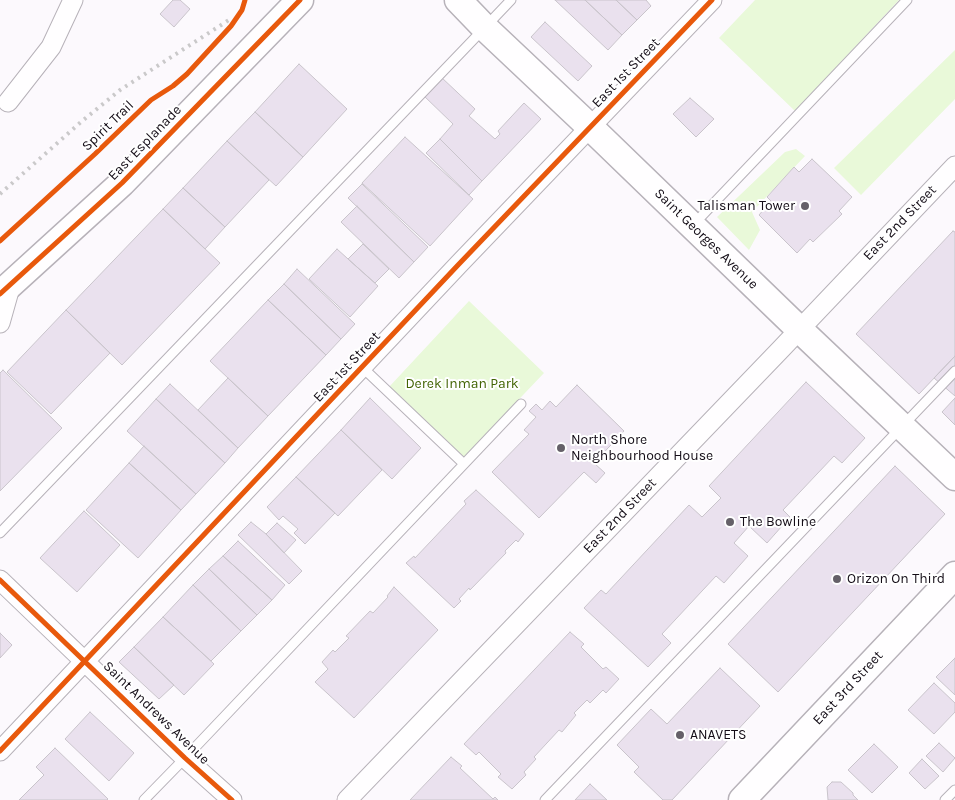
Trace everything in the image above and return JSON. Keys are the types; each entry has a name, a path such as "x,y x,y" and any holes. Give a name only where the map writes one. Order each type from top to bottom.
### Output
{"street":[{"path":"4,106 51,47 73,0"},
{"name":"East Esplanade","path":"0,322 6,289 122,183 300,0"},
{"name":"Saint Georges Avenue","path":"458,0 485,28 955,477"},
{"name":"East 1st Street","path":"0,751 712,0"},
{"name":"East 2nd Street","path":"347,800 955,166"},
{"name":"East 3rd Street","path":"742,800 955,575"},
{"name":"Saint Andrews Avenue","path":"0,580 185,758 232,800"}],"lane":[{"path":"0,533 511,0"},
{"path":"692,226 906,0"},
{"path":"362,367 464,464"},
{"path":"545,800 955,371"},
{"path":"144,800 521,404"},
{"path":"945,800 955,790"}],"green space":[{"path":"755,0 899,0 795,111 719,38"},
{"path":"955,50 955,99 861,195 834,168"},
{"path":"796,149 805,156 752,212 760,230 749,250 717,217 785,152"},
{"name":"Derek Inman Park","path":"469,301 544,373 463,458 389,387"}],"building":[{"path":"173,0 180,0 190,9 174,27 160,14"},
{"path":"555,0 585,0 622,35 608,50"},
{"path":"585,0 616,0 637,20 622,35"},
{"path":"616,0 646,0 651,6 637,20"},
{"path":"545,22 592,66 578,81 531,37"},
{"path":"299,64 347,109 303,157 255,112"},
{"path":"441,77 475,109 469,116 495,139 500,134 498,131 524,103 541,119 482,181 440,139 453,124 423,95"},
{"path":"690,98 714,119 696,137 673,114"},
{"path":"255,112 303,157 276,186 227,141"},
{"path":"405,137 473,199 430,246 362,183"},
{"path":"440,139 482,181 469,195 426,153"},
{"path":"227,141 269,180 225,227 183,188"},
{"name":"Talisman Tower","path":"812,159 852,197 839,211 842,214 813,242 810,239 797,253 759,215 771,201 767,197 794,167 799,172"},
{"path":"362,184 428,247 414,262 348,198"},
{"path":"183,188 225,227 205,249 163,209"},
{"path":"357,206 414,262 399,278 341,222"},
{"path":"163,209 220,263 122,365 66,310"},
{"path":"953,231 955,232 955,356 919,394 856,334"},
{"path":"363,244 389,269 375,283 348,259"},
{"path":"337,249 378,286 350,317 309,279"},
{"path":"297,269 355,324 341,339 284,284"},
{"path":"284,284 341,339 326,355 268,300"},
{"path":"268,300 326,355 268,416 210,361"},
{"path":"66,310 110,353 51,414 7,372"},
{"path":"955,356 955,396 934,378"},
{"path":"3,370 62,428 0,491 0,373"},
{"path":"228,378 268,416 238,448 198,410"},
{"name":"The Bowline","path":"806,382 865,438 842,463 834,456 783,510 790,517 767,543 749,526 734,543 748,556 724,583 716,576 662,634 671,643 648,667 584,608 601,590 606,594 689,505 702,517 721,498 709,486"},
{"path":"170,384 238,448 225,463 156,399"},
{"name":"North Shore Neighbourhood House","path":"577,385 624,431 594,463 605,473 596,483 584,472 539,518 492,472 529,434 524,430 536,417 529,411 536,404 542,410 550,401 556,407"},
{"path":"370,398 421,448 392,479 341,430"},
{"path":"955,398 955,425 942,412"},
{"path":"156,399 225,463 196,494 127,431"},
{"path":"341,430 382,470 338,516 296,477"},
{"path":"144,446 196,494 181,510 129,463"},
{"path":"129,463 181,510 138,558 86,510"},
{"name":"Orizon On Third","path":"895,466 945,514 778,692 728,644"},
{"path":"296,477 335,513 305,544 294,533 298,529 283,516 279,520 267,507"},
{"path":"476,490 524,534 518,542 516,540 505,551 506,553 470,590 469,588 454,608 406,563 414,556 415,558 466,504 464,501"},
{"path":"84,511 120,545 77,592 40,558"},
{"path":"251,522 266,534 302,571 289,584 238,535"},
{"path":"277,523 296,540 284,553 266,534"},
{"path":"238,541 285,585 272,600 223,556"},
{"path":"223,556 272,600 257,615 209,569"},
{"path":"209,569 257,615 241,631 193,585"},
{"path":"193,585 241,631 211,661 163,617"},
{"path":"394,587 438,630 354,718 315,682 328,669 322,662 333,650 335,652 349,638 346,636 370,611 373,613 388,597"},
{"path":"163,617 214,664 184,695 134,647"},
{"path":"570,632 584,644 581,647 603,669 606,667 619,679 606,693 603,690 590,703 587,700 574,713 576,715 562,732 559,730 534,757 536,759 524,772 526,775 512,789 498,777 501,774 479,752 476,755 464,744"},
{"path":"0,633 12,645 0,658"},
{"path":"134,647 174,685 159,699 119,662"},
{"path":"955,658 955,695 936,677"},
{"name":"ANAVETS","path":"720,668 760,706 672,800 663,800 634,772 639,767 617,745 651,709 667,724"},
{"path":"934,683 955,703 955,712 934,734 908,710"},
{"path":"90,712 134,753 109,781 65,739"},
{"path":"939,743 955,758 943,772 926,756"},
{"path":"874,744 898,767 872,793 848,770"},
{"path":"55,748 108,799 19,800 44,775 36,767"},
{"path":"451,757 493,799 495,797 498,800 410,800"},
{"path":"922,759 939,776 925,789 909,773"},
{"path":"832,782 841,782 858,800 828,800 827,787"},
{"path":"590,784 607,800 575,800"}],"railway":[{"path":"0,194 120,90 232,18"}],"cycle path":[{"name":"Spirit Trail","path":"0,241 151,100 173,86 187,74 231,26 242,10 245,0"},
{"path":"0,294 122,183 300,0"},
{"path":"0,751 459,264 712,0"},
{"path":"0,580 185,758 232,800"}],"place":[{"name":"Talisman Tower","path":"805,206"},
{"name":"North Shore Neighbourhood House","path":"561,448"},
{"name":"The Bowline","path":"730,522"},
{"name":"Orizon On Third","path":"837,579"},
{"name":"ANAVETS","path":"680,735"}]}
